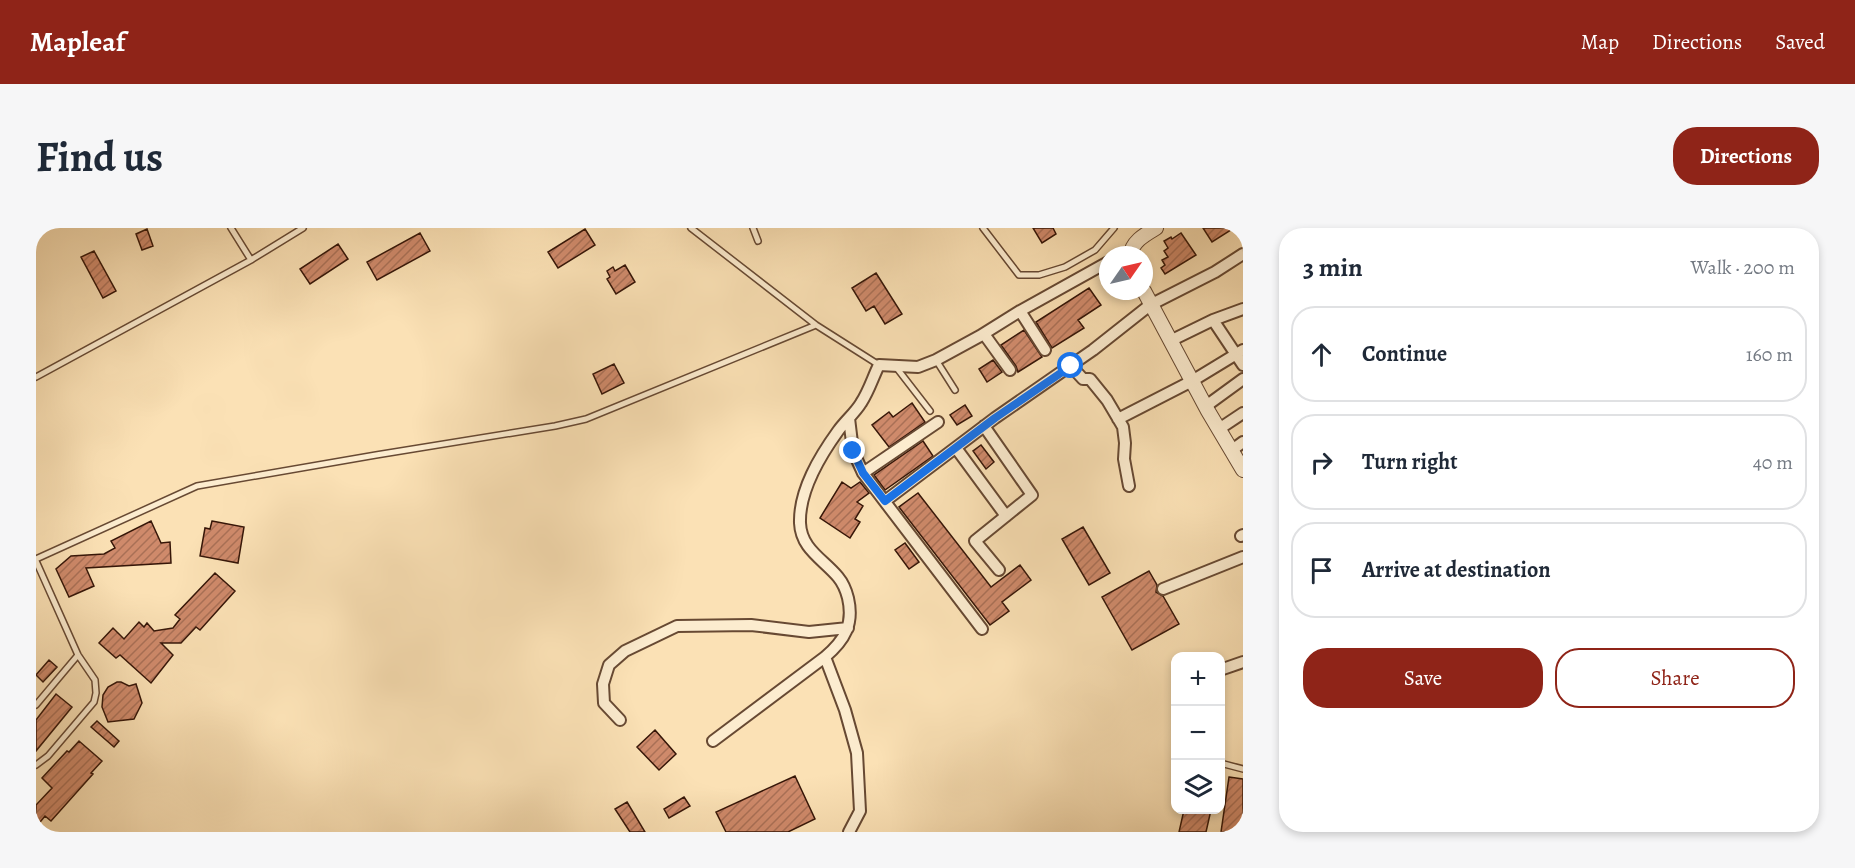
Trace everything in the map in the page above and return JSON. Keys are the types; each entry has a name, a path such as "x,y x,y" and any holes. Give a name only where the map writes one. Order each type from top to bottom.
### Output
{"street":[{"path":"1133,246 1151,229"},
{"path":"885,501 984,426 1071,366 1150,305 1215,272 1243,254"},
{"path":"713,741 838,647 848,628 851,612 845,589 840,579 811,552 802,536 800,521 803,500 821,457 861,403 879,365 918,367 936,360 1099,267"},
{"path":"1148,300 1219,429 1237,446 1243,470"},
{"path":"1170,341 1213,320 1243,309"},
{"path":"1020,311 1045,350"},
{"path":"1213,320 1240,352 1243,365"},
{"path":"984,334 1010,370"},
{"path":"1118,419 1192,381 1240,352"},
{"path":"1071,366 1083,379 1090,379 1107,400 1118,419 1124,433 1124,459 1129,486"},
{"path":"1206,406 1243,379"},
{"path":"1219,429 1243,413"},
{"path":"849,418 853,451 863,473 982,628"},
{"path":"863,473 938,422"},
{"path":"984,426 1032,495 975,541 999,570"},
{"path":"956,448 1006,516"},
{"path":"1163,589 1243,557"},
{"path":"620,720 604,703 603,684 609,665 626,651 677,626 751,625 809,632 848,628"},
{"path":"825,657 845,710 857,753 860,811 849,832"},
{"path":"1225,669 1243,662"}],"lane":[{"path":"231,228 251,260"},
{"path":"36,377 251,260 303,228"},
{"path":"691,228 816,326 879,365"},
{"path":"753,228 758,242"},
{"path":"983,228 1019,274 1039,276 1065,267 1095,249 1114,228"},
{"path":"36,765 48,756 94,702 96,693 95,680 78,655 36,560 197,486 586,419 816,326"},
{"path":"936,360 955,390"},
{"path":"897,367 930,411"},
{"path":"36,705 78,655"},
{"path":"1225,764 1243,769"}],"building":[{"path":"1033,228 1053,228 1056,234 1042,243"},
{"path":"1203,228 1234,228 1212,242"},
{"path":"147,229 153,246 142,250 136,234"},
{"path":"585,229 595,245 558,268 548,252"},
{"path":"420,233 430,251 377,280 367,262"},
{"path":"1181,233 1196,255 1165,274 1161,268 1165,265 1162,260 1168,257 1164,251 1168,248 1164,241"},
{"path":"338,244 348,259 310,284 300,269"},
{"path":"94,251 116,291 103,298 81,257"},
{"path":"625,265 635,282 616,294 607,279 610,277 607,271 613,267 615,271"},
{"path":"876,273 902,314 885,324 874,306 866,311 852,288"},
{"path":"1089,288 1101,305 1078,320 1084,328 1052,348 1036,322"},
{"path":"1024,330 1042,357 1018,372 1001,345"},
{"path":"993,360 1002,372 987,382 979,369"},
{"path":"614,364 624,383 602,394 593,374"},
{"path":"912,403 925,422 889,447 872,425 889,412 893,417"},
{"path":"965,405 972,416 957,425 950,415"},
{"path":"923,441 933,456 885,490 874,475"},
{"path":"981,445 994,462 986,469 973,451"},
{"path":"842,482 851,488 860,482 869,493 857,502 863,506 855,519 860,522 850,538 820,518"},
{"path":"918,493 991,587 1020,565 1031,580 1002,602 1009,611 990,625 899,507"},
{"path":"151,521 161,543 170,542 171,563 86,568 94,586 69,597 56,569 71,556 104,554 115,548 111,541"},
{"path":"212,521 244,527 238,563 200,556 205,528 210,529"},
{"path":"1083,527 1110,573 1089,585 1062,539"},
{"path":"905,543 919,562 909,569 895,550"},
{"path":"1149,571 1157,585 1156,592 1163,596 1179,624 1132,650 1102,597"},
{"path":"215,573 235,591 200,630 196,627 181,643 161,643 173,655 151,683 120,655 116,658 99,643 113,628 124,639 139,622 144,627 147,623 154,631 173,628 180,619 175,615"},
{"path":"49,660 57,667 43,682 36,675"},
{"path":"117,682 129,686 136,684 142,703 134,719 108,722 102,707 103,695 108,687"},
{"path":"56,694 72,707 36,751 36,720"},
{"path":"97,721 119,741 114,747 91,727"},
{"path":"655,730 676,754 659,770 637,747"},
{"path":"79,741 102,761 51,821 45,816 36,827 36,805 52,788 42,778"},
{"path":"795,776 815,819 788,832 726,832 716,812"},
{"path":"1229,777 1243,779 1243,832 1221,832"},
{"path":"684,797 690,806 669,818 664,809"},
{"path":"627,802 645,832 630,832 615,809"},
{"path":"1183,814 1210,814 1206,832 1179,832"}],"route":[{"path":"853,451 863,473 885,501 995,418 1071,366"}]}
